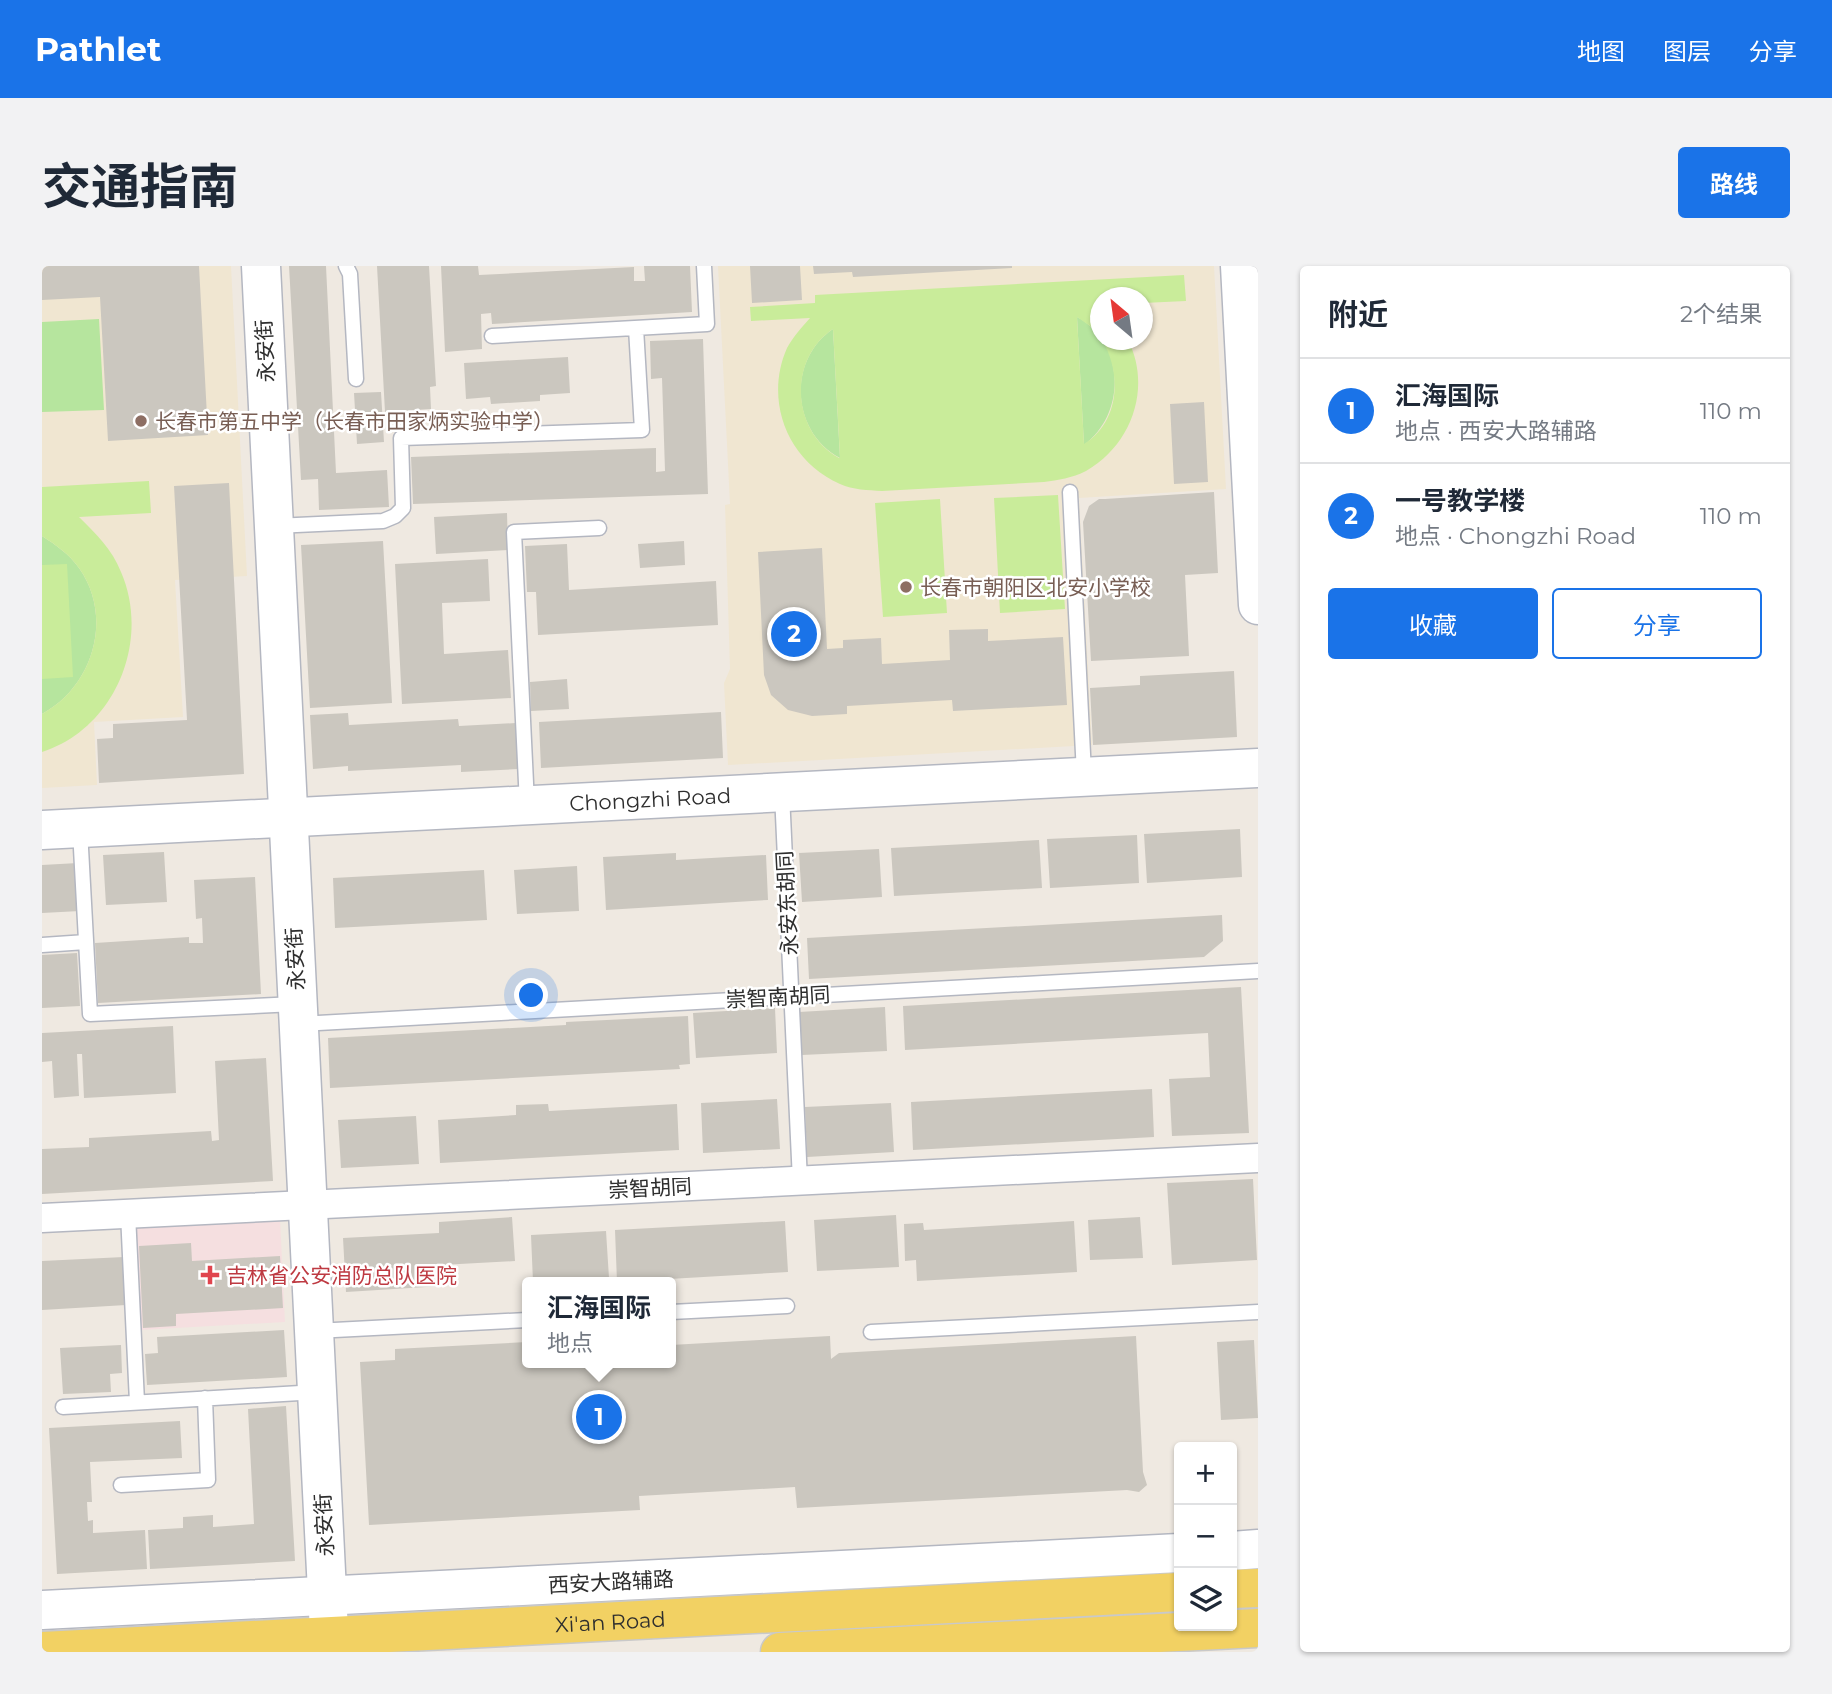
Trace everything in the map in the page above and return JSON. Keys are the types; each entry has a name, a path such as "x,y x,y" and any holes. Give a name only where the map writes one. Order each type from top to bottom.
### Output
{"main road":[{"path":"1237,1589 1258,1588"},
{"name":"Xi'an Road","path":"42,1651 330,1644 1174,1592"},
{"path":"780,1652 1258,1628"}],"street":[{"name":"永安街","path":"261,266 330,1644"},
{"path":"1240,266 1252,380 1258,605"},
{"name":"Chongzhi Road","path":"42,830 1258,768"},
{"name":"崇智胡同","path":"42,1218 1258,1158"},
{"path":"1237,1551 1258,1549"},
{"name":"西安大路辅路","path":"42,1610 1174,1553"}],"lane":[{"path":"346,266 350,274 356,379"},
{"path":"492,336 707,324 704,266"},
{"path":"274,526 383,521 395,516 403,508 401,439 642,430 636,328"},
{"path":"1070,492 1084,777"},
{"path":"527,806 513,533 599,528"},
{"name":"永安东胡同","path":"782,793 800,1181"},
{"path":"42,945 86,942 80,828"},
{"name":"崇智南胡同","path":"86,942 90,1014 298,1014 791,997 1258,971"},
{"path":"128,1214 137,1402"},
{"path":"676,1312 787,1306"},
{"path":"871,1332 1258,1312"},
{"path":"314,1332 522,1320"},
{"path":"63,1407 317,1392"},
{"path":"121,1485 208,1480 205,1398"}],"shaded area":[{"name":"长春市第五中学（长春市田家炳实验中学）","path":"42,266 231,266 247,576 175,580 183,717 94,722 97,785 42,788"},
{"name":"长春市朝阳区北安小学校","path":"718,266 1214,266 1226,489 1079,498 1092,745 728,765 724,683 730,669 725,505 730,504"},
{"name":"吉林省公安消防总队医院","path":"280,1219 285,1322 140,1330 135,1228"}],"green space":[{"path":"1184,275 1186,301 1153,303 1153,287 1090,287 1090,326 1077,317 1084,444 1096,435 1111,410 1115,382 1107,350 1132,350 1138,377 1133,413 1126,431 1102,460 1086,471 1044,482 882,491 850,487 822,474 794,445 785,427 778,388 780,368 789,344 810,318 751,321 750,307 815,303 815,295","holes":["833,329 839,458 823,446 812,431 804,414 801,395 802,377 808,359 818,342"]},
{"path":"1077,317 1090,326 1090,350 1107,350 1115,378 1108,415 1098,431 1084,445"},
{"path":"99,319 104,410 42,412 42,322"},
{"path":"833,329 840,458 824,446 812,431 804,414 801,395 802,377 808,359 818,342"},
{"path":"149,481 151,513 79,517 108,549 121,572 129,599 132,626 128,653 120,679 107,703 89,724 68,740 42,752 42,714 60,702 74,687 93,649 96,629 90,587 79,568 62,550 42,536 42,487"},
{"path":"1058,495 1065,609 1000,613 994,498"},
{"path":"940,499 947,613 883,617 875,503"},
{"path":"42,536 62,550 79,568 90,587 96,629 93,649 74,687 60,702 42,714"},
{"path":"67,564 73,677 42,679 42,565"}],"building":[{"path":"42,266 199,266 208,435 108,441 100,297 42,300"},
{"path":"289,266 326,266 336,473 387,470 389,507 319,510 318,479 301,480"},
{"path":"377,266 429,266 436,386 430,387 431,409 385,412"},
{"path":"441,266 478,266 479,275 634,267 634,281 645,281 644,266 690,266 692,312 492,324 491,313 481,314 482,349 445,352"},
{"path":"750,266 800,266 802,300 752,303"},
{"path":"813,266 1012,268 853,277 852,272 814,274"},
{"path":"703,339 708,494 413,504 411,457 656,448 656,472 665,471 662,378 651,379 650,341"},
{"path":"568,357 570,393 540,395 540,401 491,404 490,397 466,399 464,363"},
{"path":"381,392 384,442 357,444 354,393"},
{"path":"1204,402 1208,482 1174,484 1170,404"},
{"path":"229,483 244,774 99,783 97,739 113,738 113,724 187,720 174,486"},
{"path":"1214,492 1218,573 1185,575 1189,656 1091,661 1083,522 1089,506 1099,499"},
{"path":"507,513 508,550 436,554 434,517"},
{"path":"383,541 392,703 310,708 301,545"},
{"path":"684,541 685,565 640,568 638,544"},
{"path":"567,544 569,590 716,581 718,625 538,635 536,592 527,592 525,546"},
{"path":"822,548 827,649 843,648 843,640 881,638 882,664 950,660 949,630 988,629 988,641 1063,637 1067,705 953,711 952,700 847,706 847,714 812,716 788,710 771,695 764,675 758,552"},
{"path":"488,559 490,601 442,603 444,654 508,650 511,698 402,704 395,564"},
{"path":"1234,671 1237,737 1093,745 1090,688 1140,685 1140,676"},
{"path":"567,679 569,709 531,711 530,682"},
{"path":"721,712 723,758 541,768 539,722"},
{"path":"348,713 349,725 458,719 459,726 516,723 518,769 461,772 461,765 348,771 348,766 313,769 310,715"},
{"path":"1240,829 1242,877 1147,883 1144,834"},
{"path":"1137,835 1139,883 1050,888 1047,839"},
{"path":"1039,840 1042,888 894,896 891,848"},
{"path":"879,849 882,897 802,902 799,853"},
{"path":"164,852 167,902 106,905 103,855"},
{"path":"676,853 676,860 766,855 768,900 606,910 603,857"},
{"path":"78,863 80,911 42,913 42,865"},
{"path":"577,866 579,911 517,914 514,870"},
{"path":"484,870 487,920 335,928 333,878"},
{"path":"255,877 261,994 98,1003 95,943 189,937 189,943 203,943 202,918 196,919 194,880"},
{"path":"1222,915 1223,941 1204,957 809,979 807,938"},
{"path":"77,953 80,1006 42,1008 42,955"},
{"path":"1241,987 1249,1133 1172,1136 1169,1079 1210,1077 1208,1033 905,1050 903,1006"},
{"path":"885,1007 887,1051 802,1055 799,1012"},
{"path":"775,1008 777,1053 696,1058 693,1013"},
{"path":"688,1016 690,1064 679,1065 680,1069 330,1088 328,1038"},
{"path":"173,1026 176,1093 84,1098 82,1054 77,1054 79,1096 54,1098 52,1061 42,1062 42,1033"},
{"path":"266,1058 273,1181 42,1194 42,1149 89,1147 89,1138 211,1131 212,1141 219,1140 215,1061"},
{"path":"1152,1089 1154,1137 913,1150 911,1102"},
{"path":"777,1099 780,1149 703,1153 701,1103"},
{"path":"891,1103 894,1152 807,1157 805,1107"},
{"path":"548,1104 549,1111 677,1104 679,1150 440,1163 438,1120 516,1115 516,1105"},
{"path":"416,1116 419,1164 341,1168 338,1120"},
{"path":"1253,1179 1257,1260 1172,1265 1167,1183"},
{"path":"896,1215 899,1267 817,1271 814,1220"},
{"path":"512,1217 515,1261 441,1265 442,1286 346,1292 343,1238 439,1233 439,1222"},
{"path":"1140,1217 1143,1258 1090,1260 1088,1220"},
{"path":"785,1221 788,1272 676,1279 617,1277 615,1230"},
{"path":"1074,1221 1077,1272 917,1281 916,1260 905,1261 904,1224 923,1223 924,1230"},
{"path":"606,1231 609,1277 533,1277 531,1235"},
{"path":"191,1243 192,1261 280,1256 283,1308 176,1314 176,1326 143,1328 139,1246"},
{"path":"124,1257 126,1305 42,1310 42,1261"},
{"path":"284,1330 287,1377 147,1385 145,1354 158,1353 157,1337"},
{"path":"830,1336 831,1359 839,1353 1136,1336 1143,1472 1147,1485 1139,1492 1127,1490 797,1508 795,1487 639,1496 640,1510 369,1525 360,1362 395,1360 395,1349 522,1342 522,1368 676,1368 676,1345"},
{"path":"1254,1340 1258,1418 1221,1420 1217,1342"},
{"path":"121,1345 122,1373 110,1374 111,1392 63,1394 60,1348"},
{"path":"286,1406 295,1561 150,1569 148,1530 183,1528 183,1517 213,1515 213,1527 254,1524 248,1409"},
{"path":"180,1421 182,1458 90,1462 92,1502 87,1502 88,1521 93,1520 93,1533 145,1530 147,1569 57,1574 49,1428"}],"place":[{"name":"长春市第五中学（长春市田家炳实验中学）","path":"141,421"},
{"name":"长春市朝阳区北安小学校","path":"906,587"},
{"name":"一号教学楼","path":"794,634"},
{"name":"吉林省公安消防总队医院","path":"210,1275"},
{"name":"汇海国际","path":"599,1417"}]}
